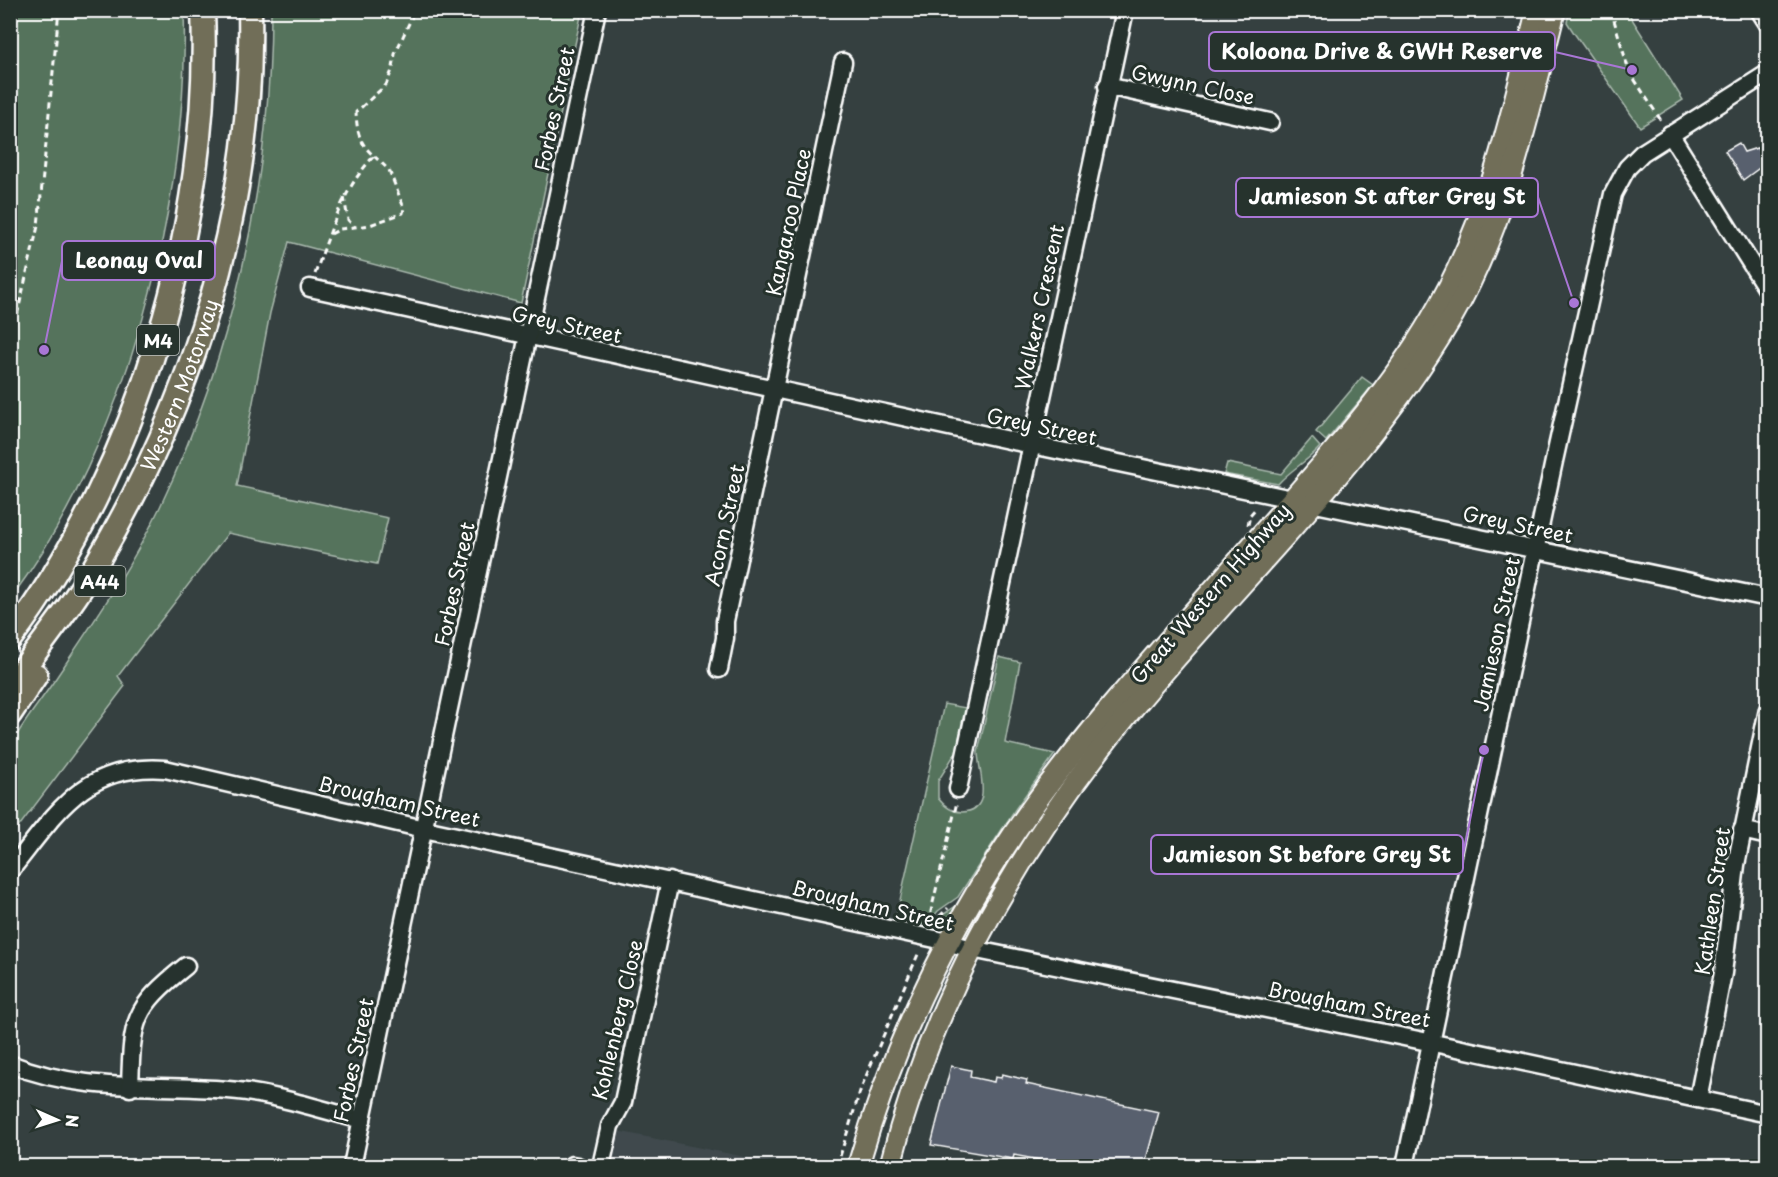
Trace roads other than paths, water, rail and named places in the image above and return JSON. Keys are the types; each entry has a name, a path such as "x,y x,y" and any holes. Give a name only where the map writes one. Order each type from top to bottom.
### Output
{"highway":[{"name":"Western Motorway","path":"10,639 58,566 104,479 138,398 164,322 192,194 201,107 203,10"},
{"name":"Western Motorway","path":"10,687 95,567 164,435 202,334 228,230 241,158 247,97 250,10"},
{"name":"A44","path":"10,714 100,582 141,509 156,476 164,435"}],"main road":[{"name":"Great Western Highway","path":"858,1167 884,1085 912,1018 948,943 986,876 1054,778 1111,707 1291,500 1389,383 1432,317 1462,261 1488,198 1537,10"},
{"name":"Great Western Highway","path":"890,1167 914,1084 944,1008 972,950 1034,843 1078,779 1129,713 1390,411 1416,375 1449,321 1476,271 1502,208 1521,144 1555,10"}],"street":[{"name":"Forbes Street","path":"352,1167 597,10"},
{"name":"Walkers Crescent","path":"958,789 1125,10"},
{"path":"1759,10 1767,24"},
{"name":"Kangaroo Place","path":"773,390 843,62"},
{"name":"Jamieson Street","path":"1406,1167 1613,194 1619,180 1634,160 1670,134 1767,74"},
{"name":"Gwynn Close","path":"1107,86 1270,122"},
{"path":"1670,134 1767,291"},
{"name":"Grey Street","path":"310,288 773,390 1767,598"},
{"name":"Acorn Street","path":"719,669 725,638 725,621 773,390"},
{"name":"Kathleen Street","path":"1698,1099 1723,973 1742,830 1767,709"},
{"name":"Brougham Street","path":"10,871 56,813 76,792 101,777 136,768 178,771 424,829 670,881 972,950 1432,1043 1767,1114"},
{"path":"1742,830 1767,836"},
{"name":"Kohlenberg Close","path":"601,1167 610,1126 623,1102 670,881"},
{"path":"130,1088 132,1034 140,1011 151,996 186,966"},
{"path":"10,1064 85,1085 234,1090 362,1120"}],"place":[{"name":"Koloona Drive & GWH Reserve","path":"1632,70"},
{"name":"Jamieson St after Grey St","path":"1574,303"},
{"name":"Leonay Oval","path":"44,350"},
{"name":"Jamieson St before Grey St","path":"1484,750"}]}
